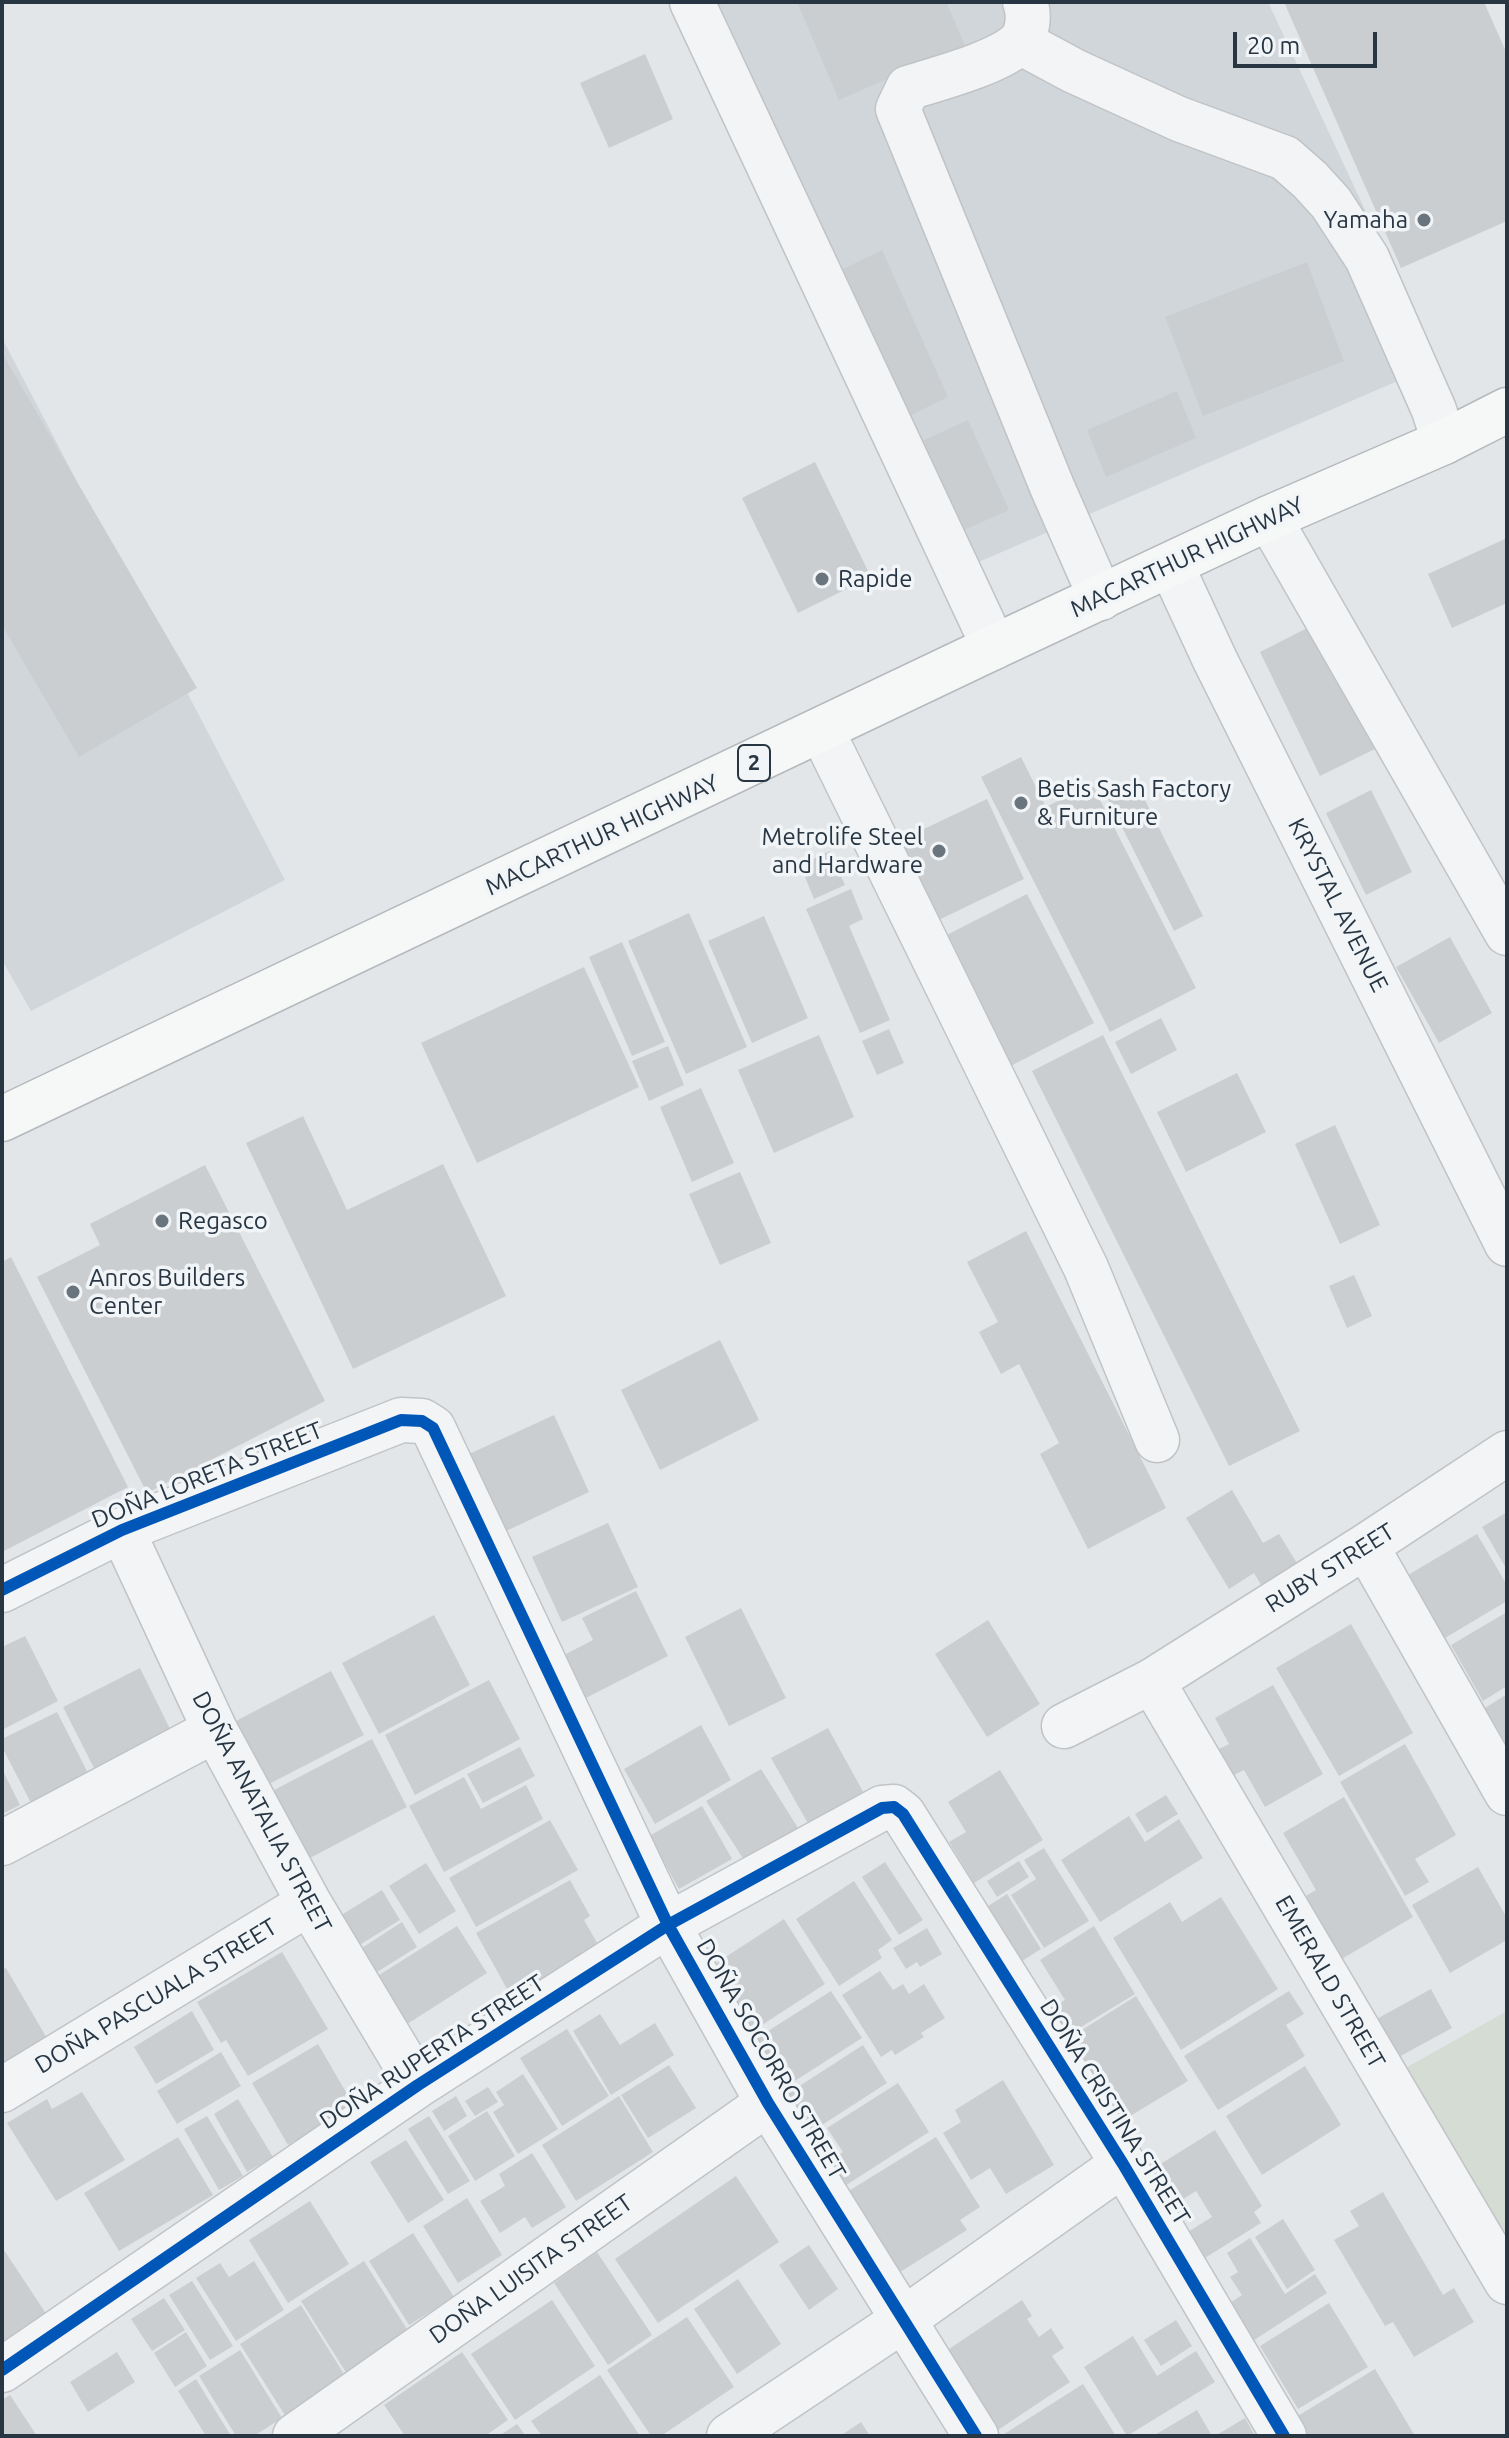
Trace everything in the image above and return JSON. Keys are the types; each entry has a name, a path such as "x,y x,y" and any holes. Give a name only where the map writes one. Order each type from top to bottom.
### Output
{"highway":[{"name":"MACARTHUR HIGHWAY","path":"2,1119 994,647 1269,518 1444,442 1507,410"}],"street":[{"path":"692,2 994,647"},
{"path":"1101,598 1053,489 898,109 908,88 1003,54 1023,22 1074,71 1179,119 1285,158 1310,180 1331,203 1367,258 1434,410 1444,442"},
{"path":"1269,518 1507,933"},
{"name":"KRYSTAL AVENUE","path":"1171,565 1215,660 1507,1244"},
{"path":"822,731 1086,1268 1157,1440"},
{"name":"DOÑA LORETA STREET","path":"2,1590 122,1530 401,1420 422,1421 433,1428"},
{"name":"DOÑA SOCORRO STREET","path":"433,1428 668,1925 768,2103 976,2436"},
{"name":"RUBY STREET","path":"1064,1726 1152,1681 1507,1453"},
{"name":"DOÑA ANATALIA STREET","path":"122,1530 215,1730 309,1903 418,2085"},
{"path":"1366,1546 1507,1793"},
{"name":"EMERALD STREET","path":"1152,1681 1507,2282"},
{"path":"2,1843 215,1730"},
{"name":"DOÑA RUPERTA STREET","path":"2,2370 418,2085 668,1925 882,1808 894,1807 903,1814"},
{"name":"DOÑA CRISTINA STREET","path":"903,1814 1123,2164 1284,2436"},
{"name":"DOÑA PASCUALA STREET","path":"2,2090 309,1903"},
{"name":"DOÑA LUISITA STREET","path":"295,2436 768,2103"},
{"path":"729,2436 903,2320 1123,2164"}],"shaded area":[{"path":"673,2 1268,2 1437,364 944,577"},
{"path":"2,338 285,880 31,1011 2,960"},
{"path":"1507,2011 1507,2261 1402,2070"}],"building":[{"path":"797,2 946,2 965,45 839,100"},
{"path":"1284,2 1484,2 1507,54 1507,221 1401,268"},
{"path":"645,54 673,119 609,148 580,83"},
{"path":"882,250 948,397 907,417 841,270"},
{"path":"1307,262 1344,361 1203,416 1165,317"},
{"path":"2,353 197,688 79,757 2,625"},
{"path":"1177,391 1196,438 1106,477 1087,430"},
{"path":"968,420 1009,510 962,531 922,441"},
{"path":"815,462 871,577 798,613 742,498"},
{"path":"1507,538 1507,603 1452,628 1428,574"},
{"path":"1319,622 1379,747 1320,776 1260,652"},
{"path":"1021,757 1046,807 1092,784 1196,988 1110,1032 981,777"},
{"path":"1134,778 1203,916 1174,931 1105,793"},
{"path":"1371,790 1412,872 1366,895 1326,813"},
{"path":"987,799 1024,879 922,928 884,848"},
{"path":"830,851 845,885 814,899 800,865"},
{"path":"851,889 863,919 849,926 890,1020 860,1033 806,909"},
{"path":"1027,894 1094,1023 997,1073 931,943"},
{"path":"689,913 747,1047 686,1074 628,941"},
{"path":"764,916 808,1018 752,1043 708,941"},
{"path":"1450,937 1492,1013 1439,1043 1396,967"},
{"path":"622,942 665,1042 632,1056 589,957"},
{"path":"584,967 639,1087 477,1163 421,1043"},
{"path":"1161,1018 1177,1050 1131,1074 1115,1042"},
{"path":"889,1029 904,1063 877,1075 862,1041"},
{"path":"819,1035 854,1117 774,1153 738,1070"},
{"path":"1103,1035 1300,1431 1229,1466 1032,1071"},
{"path":"668,1046 684,1085 649,1101 632,1061"},
{"path":"1237,1073 1266,1132 1186,1172 1157,1112"},
{"path":"701,1088 734,1163 692,1182 660,1107"},
{"path":"303,1116 347,1210 443,1164 506,1296 353,1369 246,1143"},
{"path":"1335,1125 1380,1225 1340,1244 1295,1144"},
{"path":"205,1165 325,1401 147,1493 37,1277 100,1245 90,1224"},
{"path":"740,1172 771,1243 720,1265 689,1194"},
{"path":"1026,1231 1166,1508 1088,1549 1040,1454 1059,1443 1019,1364 1001,1374 979,1332 998,1322 967,1262"},
{"path":"11,1257 128,1487 2,1552 2,1262"},
{"path":"1354,1275 1372,1316 1347,1328 1329,1286"},
{"path":"720,1340 759,1420 660,1470 621,1390"},
{"path":"554,1415 589,1492 502,1533 467,1455"},
{"path":"1232,1490 1263,1543 1279,1534 1300,1568 1264,1590 1254,1573 1229,1589 1186,1518"},
{"path":"1507,1512 1507,1570 1482,1527"},
{"path":"608,1523 638,1587 562,1622 532,1557"},
{"path":"1477,1534 1507,1585 1507,1601 1445,1638 1408,1575"},
{"path":"636,1591 668,1656 582,1700 560,1657 593,1640 582,1618"},
{"path":"741,1608 786,1698 729,1726 685,1637"},
{"path":"1507,1612 1507,1686 1483,1701 1451,1645"},
{"path":"434,1615 470,1685 379,1734 342,1663"},
{"path":"988,1620 1040,1704 987,1737 935,1654"},
{"path":"1351,1624 1413,1733 1339,1776 1276,1668"},
{"path":"25,1636 58,1701 2,1730 2,1647"},
{"path":"140,1668 172,1733 96,1772 63,1707"},
{"path":"331,1671 364,1735 269,1784 236,1721"},
{"path":"489,1680 520,1739 415,1795 385,1735"},
{"path":"1273,1685 1323,1774 1265,1807 1244,1770 1232,1776 1217,1750 1229,1744 1215,1718"},
{"path":"1507,1694 1507,1745 1485,1708"},
{"path":"57,1712 89,1775 32,1805 2,1747 2,1739"},
{"path":"701,1725 731,1780 655,1824 624,1769"},
{"path":"828,1728 866,1797 810,1827 771,1758"},
{"path":"372,1739 407,1807 291,1868 255,1800"},
{"path":"1405,1744 1456,1835 1415,1859 1429,1882 1405,1896 1340,1782"},
{"path":"520,1747 535,1776 483,1803 467,1774"},
{"path":"2,1769 20,1805 2,1814"},
{"path":"761,1769 798,1828 744,1860 706,1801"},
{"path":"1000,1770 1043,1840 974,1883 949,1842 966,1832 948,1802"},
{"path":"464,1777 481,1809 526,1785 543,1819 444,1872 409,1806"},
{"path":"1166,1795 1178,1814 1147,1833 1135,1814"},
{"path":"1344,1797 1413,1917 1340,1960 1304,1897 1316,1890 1283,1833"},
{"path":"702,1806 732,1859 679,1889 649,1836"},
{"path":"1129,1816 1145,1842 1179,1819 1203,1858 1100,1922 1061,1860"},
{"path":"550,1820 578,1870 476,1927 449,1878"},
{"path":"1044,1848 1089,1921 1044,1948 1011,1895 1036,1879 1024,1860"},
{"path":"1019,1861 1029,1877 997,1897 987,1881"},
{"path":"885,1862 923,1920 899,1935 862,1877"},
{"path":"426,1863 456,1911 419,1934 389,1886"},
{"path":"1478,1867 1507,1918 1507,1940 1450,1973 1412,1905"},
{"path":"570,1880 590,1916 584,1920 600,1948 512,1998 476,1933"},
{"path":"854,1881 892,1940 878,1950 882,1958 839,1986 796,1919"},
{"path":"382,1890 400,1920 348,1952 330,1922"},
{"path":"1007,1894 1041,1949 1008,1970 974,1915"},
{"path":"1221,1897 1278,1989 1181,2050 1113,1938 1170,1902 1182,1922"},
{"path":"784,1919 825,1984 742,2038 701,1973"},
{"path":"402,1922 417,1947 366,1979 351,1955"},
{"path":"457,1926 487,1973 390,2035 360,1987"},
{"path":"1094,1926 1135,1994 1063,2038 1047,2011 1065,2000 1040,1960"},
{"path":"927,1928 942,1954 920,1967 917,1962 906,1969 893,1948"},
{"path":"282,1952 328,2029 248,2076 226,2040 221,2043 197,2002"},
{"path":"6,1968 48,2040 2,2066 2,1970"},
{"path":"880,1971 893,1990 903,1984 909,1994 924,1984 945,2018 921,2033 924,2037 895,2055 892,2050 881,2057 842,1995"},
{"path":"1431,1989 1452,2028 1395,2059 1373,2021"},
{"path":"831,1991 862,2038 776,2093 746,2045"},
{"path":"1289,1991 1304,2014 1286,2025 1305,2056 1218,2110 1184,2056"},
{"path":"1136,1996 1188,2081 1112,2127 1061,2043"},
{"path":"192,2011 214,2050 156,2084 134,2047"},
{"path":"600,2014 620,2045 655,2023 674,2055 611,2095 573,2031"},
{"path":"567,2029 609,2096 562,2126 520,2058"},
{"path":"318,2044 354,2106 288,2145 252,2083"},
{"path":"863,2045 887,2083 805,2136 781,2098"},
{"path":"221,2052 241,2086 177,2124 157,2091"},
{"path":"669,2065 696,2108 648,2138 621,2095"},
{"path":"1305,2066 1341,2125 1262,2175 1226,2116"},
{"path":"523,2074 558,2129 518,2154 493,2112 504,2105 496,2092"},
{"path":"1003,2080 1054,2165 1006,2194 990,2168 971,2180 943,2133 961,2122 955,2110"},
{"path":"898,2083 929,2132 837,2191 822,2166 843,2152 827,2128"},
{"path":"488,2087 498,2102 475,2116 465,2101"},
{"path":"82,2092 125,2160 56,2201 7,2123 47,2099 52,2109"},
{"path":"456,2096 467,2116 444,2131 432,2111"},
{"path":"619,2096 653,2152 576,2201 542,2145"},
{"path":"238,2099 273,2157 247,2172 214,2114"},
{"path":"487,2111 515,2156 475,2181 448,2136"},
{"path":"207,2116 243,2176 219,2190 184,2129"},
{"path":"429,2116 470,2181 448,2194 408,2129"},
{"path":"1215,2130 1262,2206 1254,2212 1261,2223 1200,2261 1183,2235 1212,2217 1196,2191 1168,2209 1146,2173"},
{"path":"178,2137 213,2195 119,2251 84,2193"},
{"path":"936,2137 980,2207 960,2220 967,2230 889,2279 839,2197"},
{"path":"406,2140 444,2200 408,2223 370,2162"},
{"path":"532,2153 566,2207 532,2228 525,2217 500,2233 480,2201 505,2186 499,2174"},
{"path":"736,2176 779,2242 658,2323 615,2259"},
{"path":"1383,2192 1443,2295 1454,2288 1474,2322 1414,2357 1393,2322 1385,2326 1334,2240 1359,2226 1350,2211"},
{"path":"467,2198 502,2255 458,2283 423,2226"},
{"path":"310,2201 349,2264 288,2303 249,2240"},
{"path":"1283,2219 1315,2270 1287,2289 1255,2237"},
{"path":"413,2233 454,2297 409,2325 369,2261"},
{"path":"1250,2238 1285,2294 1315,2274 1327,2293 1248,2344 1225,2306 1242,2295 1230,2277 1238,2272 1227,2253"},
{"path":"809,2245 838,2289 809,2310 779,2265"},
{"path":"2,2247 47,2315 2,2345"},
{"path":"597,2252 652,2335 608,2365 554,2283"},
{"path":"254,2261 284,2310 236,2341 196,2278 220,2263 229,2277"},
{"path":"364,2261 410,2334 347,2374 301,2301"},
{"path":"738,2279 781,2344 737,2374 694,2309"},
{"path":"192,2281 233,2346 210,2360 169,2295"},
{"path":"164,2298 185,2330 152,2351 131,2319"},
{"path":"552,2300 595,2366 515,2420 471,2354"},
{"path":"1022,2300 1032,2316 1027,2319 1039,2337 1051,2328 1064,2348 1052,2356 1070,2382 989,2436 946,2351"},
{"path":"1329,2303 1368,2367 1298,2409 1260,2346"},
{"path":"301,2305 347,2379 286,2417 240,2344"},
{"path":"687,2317 734,2387 661,2436 651,2436 607,2370"},
{"path":"1176,2320 1192,2346 1161,2366 1144,2340"},
{"path":"186,2332 207,2366 175,2387 154,2353"},
{"path":"1133,2336 1157,2376 1196,2351 1215,2382 1127,2436 1084,2367"},
{"path":"240,2350 282,2418 254,2436 236,2436 199,2376"},
{"path":"117,2352 135,2382 88,2412 70,2382"},
{"path":"462,2352 508,2420 485,2436 405,2436 384,2405"},
{"path":"1375,2369 1415,2436 1308,2436 1296,2417"},
{"path":"600,2375 640,2436 542,2436 531,2421"},
{"path":"196,2379 231,2436 206,2436 178,2391"},
{"path":"1083,2384 1116,2436 1001,2436"},
{"path":"10,2395 37,2436 2,2436 2,2400"},
{"path":"1197,2410 1212,2436 1153,2436"},
{"path":"1245,2418 1255,2436 1215,2436"},
{"path":"861,2422 870,2436 840,2436"},
{"path":"517,2424 526,2436 499,2436"}],"cycle path":[{"path":"2,1590 122,1530 401,1420 422,1421 433,1428 668,1925 768,2103 976,2436"},
{"path":"2,2370 418,2085 668,1925 882,1808 894,1807 903,1814 1123,2164 1284,2436"}],"place":[{"name":"Yamaha","path":"1424,220"},
{"name":"Rapide","path":"822,579"},
{"name":"Betis Sash Factory & Furniture","path":"1021,803"},
{"name":"Metrolife Steel and Hardware","path":"939,851"},
{"name":"Regasco","path":"162,1221"},
{"name":"Anros Builders Center","path":"73,1292"}]}
